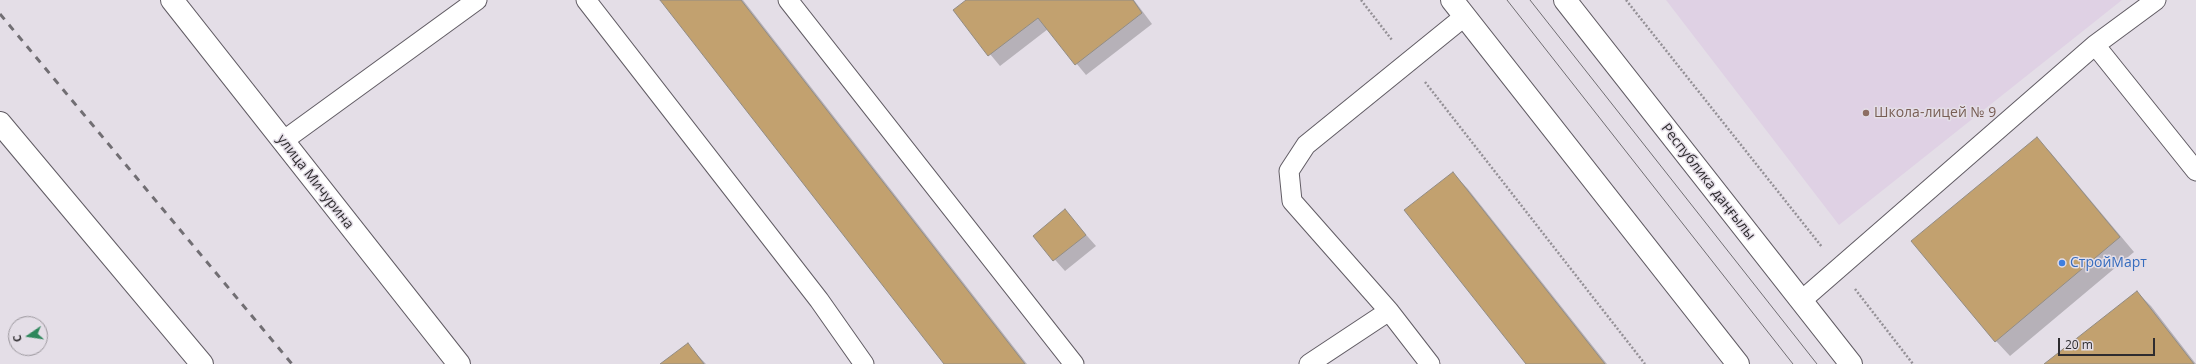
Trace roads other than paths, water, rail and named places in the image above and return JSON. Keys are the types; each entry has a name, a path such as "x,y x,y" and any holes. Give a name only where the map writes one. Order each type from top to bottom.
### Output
{"main road":[{"name":"улица Мичурина","path":"172,0 459,364"},
{"name":"Республика даңғылы","path":"1565,0 1852,364"},
{"path":"1459,8 1738,364"},
{"path":"0,123 202,364"}],"lane":[{"path":"283,141 477,0"},
{"path":"586,0 819,300 864,364"},
{"path":"788,0 1074,364"},
{"path":"1801,300 2095,45 2156,0"},
{"path":"1430,364 1389,311 1292,201 1289,171 1306,145 1410,62 1459,8"},
{"path":"2095,45 2196,171"},
{"path":"1309,364 1389,311"}],"tram line":[{"path":"1507,0 1793,364"},
{"path":"1530,0 1817,364"}],"railway":[{"path":"0,14 292,364"}],"place":[{"name":"Школа-лицей № 9","path":"1866,113"},
{"name":"СтройМарт","path":"2062,263"}]}
